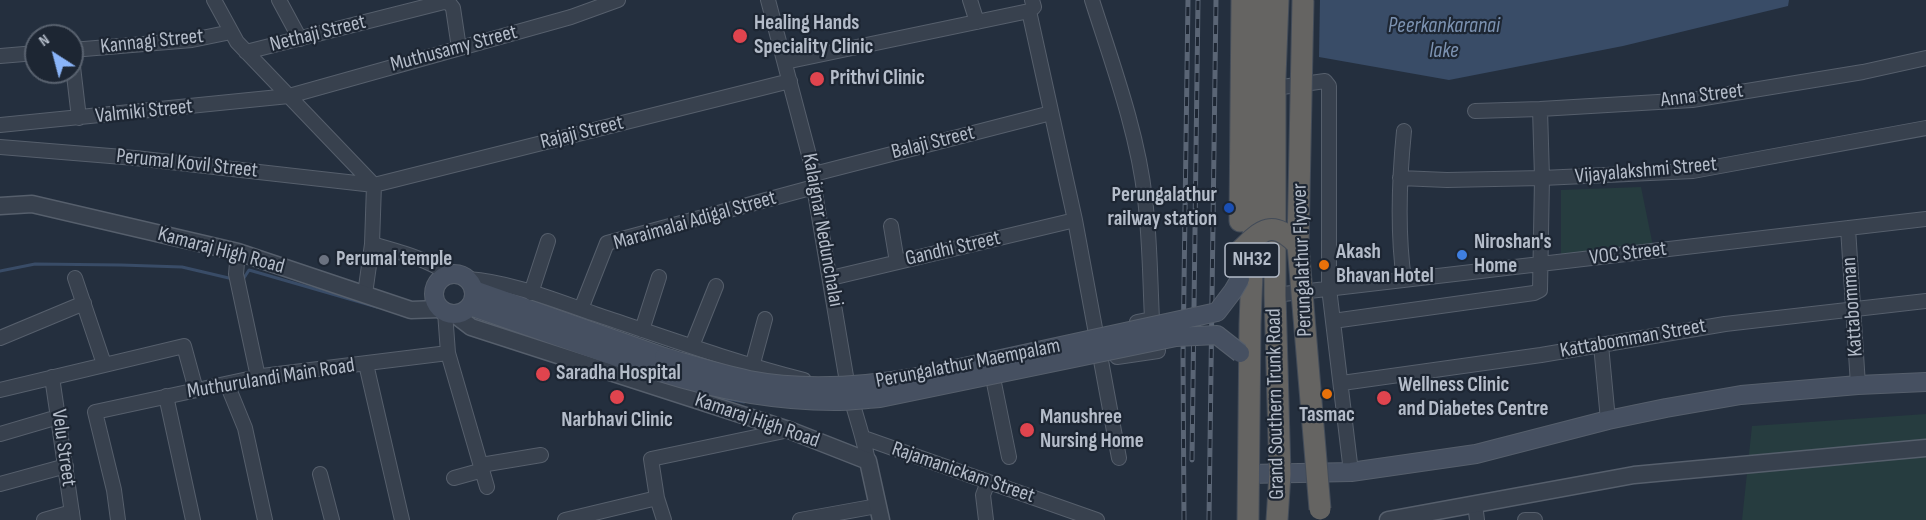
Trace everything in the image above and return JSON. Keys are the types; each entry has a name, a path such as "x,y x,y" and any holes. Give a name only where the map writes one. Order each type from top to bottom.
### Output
{"highway":[{"path":"1240,520 1242,0"},
{"name":"Grand Southern Trunk Road","path":"1248,520 1258,0"},
{"name":"Grand Southern Trunk Road","path":"1277,520 1280,474 1275,295 1275,88 1278,0"},
{"name":"Perungalathur Flyover","path":"1303,0 1298,245 1320,520"},
{"path":"1240,251 1257,233 1269,229 1287,233 1298,245"}],"main road":[{"path":"449,274 440,278 433,290 433,297 458,302"},
{"name":"Perungalathur Maempalam","path":"449,274 459,274 458,302 662,364 707,370 751,380 792,385 836,386 880,384 923,376 1217,312 1240,279"},
{"name":"Perungalathur Maempalam","path":"662,364 702,385 746,394 835,402 880,398 1176,337 1217,335 1240,353"},
{"path":"1248,474 1351,472 1476,454 1608,420 1741,395 1926,382"}],"street":[{"path":"214,0 237,42 374,185 372,244 376,298"},
{"path":"279,0 300,39"},
{"name":"Muthusamy Street","path":"289,96 572,17 617,0"},
{"name":"Kalaignar Nedunchalai","path":"768,0 814,180 848,382 868,461"},
{"path":"970,0 977,22"},
{"path":"487,487 448,354 458,302 485,280 581,309 752,367 804,381 880,381 933,371 1152,319 1145,199 1136,151 1115,72 1092,0"},
{"name":"Nethaji Street","path":"246,52 444,2 449,3 453,8 459,48"},
{"path":"785,62 977,22 1031,5 1051,113 1076,220 1119,458"},
{"name":"Kannagi Street","path":"84,49 192,40 231,32"},
{"path":"0,56 24,54"},
{"name":"Anna Street","path":"1475,111 1692,100 1863,72 1926,58"},
{"name":"Rajaji Street","path":"374,185 790,81"},
{"path":"1275,88 1325,81 1329,86 1329,288 1351,472"},
{"path":"75,84 79,118"},
{"name":"Valmiki Street","path":"0,125 289,96"},
{"path":"1333,321 1534,293 1541,288 1540,109"},
{"name":"Balaji Street","path":"814,180 1051,113"},
{"name":"Vijayalakshmi Street","path":"1400,178 1447,180 1542,178 1693,171 1926,128"},
{"path":"1404,131 1400,178 1399,245 1404,280"},
{"name":"Perumal Kovil Street","path":"0,147 135,158 374,185"},
{"name":"Maraimalai Adigal Street","path":"581,309 608,243 814,180"},
{"name":"Kamaraj High Road","path":"0,206 32,204 238,252 411,309 458,302 471,327 789,430 868,461"},
{"name":"VOC Street","path":"1275,295 1926,219"},
{"name":"Gandhi Street","path":"831,278 1076,220"},
{"path":"891,226 897,262"},
{"name":"Kattabomman","path":"1848,228 1858,385"},
{"path":"531,293 548,241"},
{"path":"372,244 434,264 449,274"},
{"path":"238,252 238,280 258,377"},
{"path":"642,330 659,277"},
{"path":"75,278 104,364"},
{"path":"692,346 716,286"},
{"name":"Kattabomman Street","path":"1342,383 1601,345 1725,324 1926,301"},
{"path":"0,338 84,303"},
{"path":"752,367 765,319"},
{"path":"1601,345 1608,420"},
{"path":"0,390 184,346 196,390"},
{"path":"853,408 929,396 1101,360 1158,351"},
{"name":"Muthurulandi Main Road","path":"118,520 114,490 95,412 258,377 448,354"},
{"path":"366,364 402,520"},
{"name":"Velu Street","path":"52,376 72,516"},
{"path":"994,382 1009,457"},
{"path":"227,384 245,428 265,520"},
{"path":"166,396 194,520"},
{"path":"0,434 58,417"},
{"path":"664,520 657,498 651,459 789,430"},
{"name":"Rajamanickam Street","path":"864,438 988,482 1070,515 1097,520"},
{"path":"1388,520 1476,512 1634,475 1926,448"},
{"path":"454,478 482,468 541,455"},
{"path":"800,520 879,513 868,461"},
{"path":"0,484 66,466"},
{"path":"320,474 332,520"},
{"path":"986,520 983,495 988,482"},
{"path":"565,520 657,498"},
{"path":"44,520 72,516"},
{"path":"1525,520 1535,520"}],"green space":[{"path":"1641,187 1653,246 1561,256 1561,190"},
{"path":"1926,414 1926,520 1742,520 1752,426"}],"water":[{"name":"Peerkankaranai lake","path":"1320,0 1789,0 1788,6 1623,46 1449,80 1319,57"}],"waterway":[{"path":"0,271 35,264 182,267 233,279"},
{"path":"242,281 249,270 377,307"},
{"path":"503,328 535,338"},
{"path":"700,393 744,402"}],"railway":[{"path":"1184,520 1183,356 1188,0"},
{"path":"1192,460 1198,0"},
{"path":"1209,520 1216,0"}],"place":[{"name":"Healing Hands Speciality Clinic","path":"740,36"},
{"name":"Prithvi Clinic","path":"817,79"},
{"name":"Perungalathur railway station","path":"1229,208"},
{"name":"Niroshan's Home","path":"1462,255"},
{"name":"Perumal temple","path":"324,260"},
{"name":"Akash Bhavan Hotel","path":"1324,265"},
{"name":"Saradha Hospital","path":"543,374"},
{"name":"Tasmac","path":"1327,394"},
{"name":"Narbhavi Clinic","path":"617,397"},
{"name":"Wellness Clinic and Diabetes Centre","path":"1384,398"},
{"name":"Manushree Nursing Home","path":"1027,430"}]}
